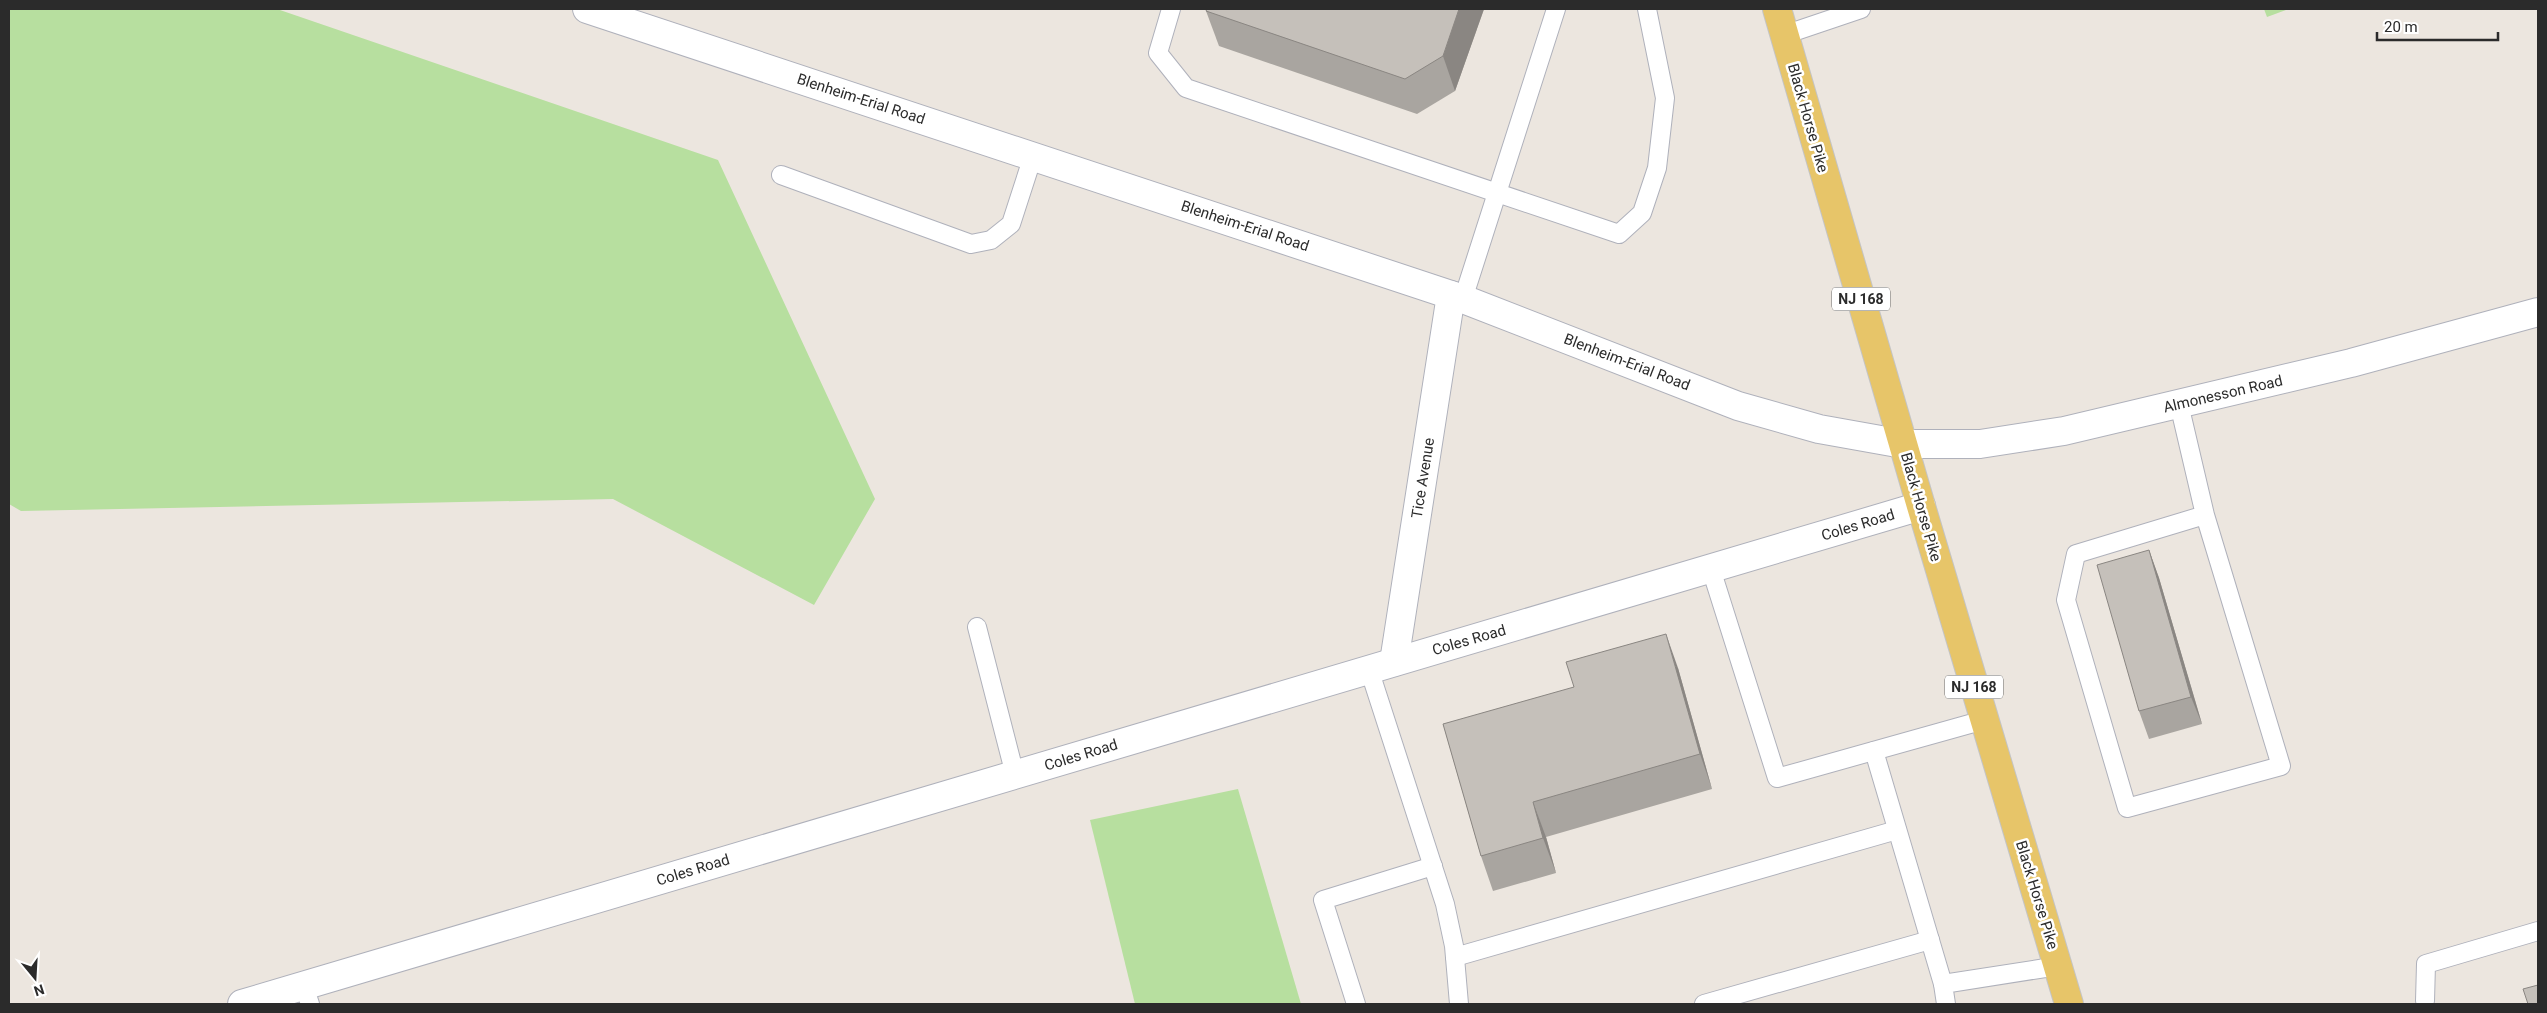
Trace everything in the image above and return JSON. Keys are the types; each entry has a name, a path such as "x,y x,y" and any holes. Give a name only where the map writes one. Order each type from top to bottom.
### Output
{"main road":[{"name":"Black Horse Pike","path":"1777,9 1921,506 2069,1004"}],"street":[{"name":"Blenheim-Erial Road","path":"587,9 1457,297 1738,406 1818,429 1903,444"},
{"name":"Tice Avenue","path":"1382,666 1457,297"},
{"name":"Almonesson Road","path":"1903,444 1980,444 2064,431 2351,363 2538,312"},
{"name":"Coles Road","path":"242,1004 307,995 1015,775 1711,570 1921,506"}],"lane":[{"path":"1171,9 1158,53 1186,88 1619,234 1642,213 1657,168 1665,98 1647,9"},
{"path":"1457,297 1498,194 1556,9"},
{"path":"1784,35 1862,9"},
{"path":"781,175 971,244 991,240 1011,224 1033,156"},
{"path":"2180,404 2205,515 2281,766 2127,808 2066,600 2076,554 2205,515"},
{"path":"1711,570 1777,778 1984,720"},
{"path":"977,627 1015,775"},
{"path":"1382,666 1433,866 1445,904 1455,957 1459,1004"},
{"path":"1874,751 1943,984 1946,1004"},
{"path":"1455,957 1897,830"},
{"path":"1356,1004 1323,900 1433,866"},
{"path":"2422,1003 2426,964 2538,931"},
{"path":"1704,1004 1930,940"},
{"path":"1943,984 2058,966"}],"green space":[{"path":"9,9 277,9 718,160 875,499 814,605 613,499 21,511 9,504"},
{"path":"2264,9 2289,9 2267,17"},
{"path":"1238,789 1301,1004 1135,1004 1090,820"}],"building":[{"path":"1207,9 1459,9 1443,56 1405,79 1206,11"},
{"path":"2149,550 2191,697 2139,711 2097,565"},
{"path":"1666,634 1700,754 1533,802 1543,838 1481,856 1443,724 1574,687 1566,662"},
{"path":"2538,985 2538,1004 2528,1004 2523,989"}]}
